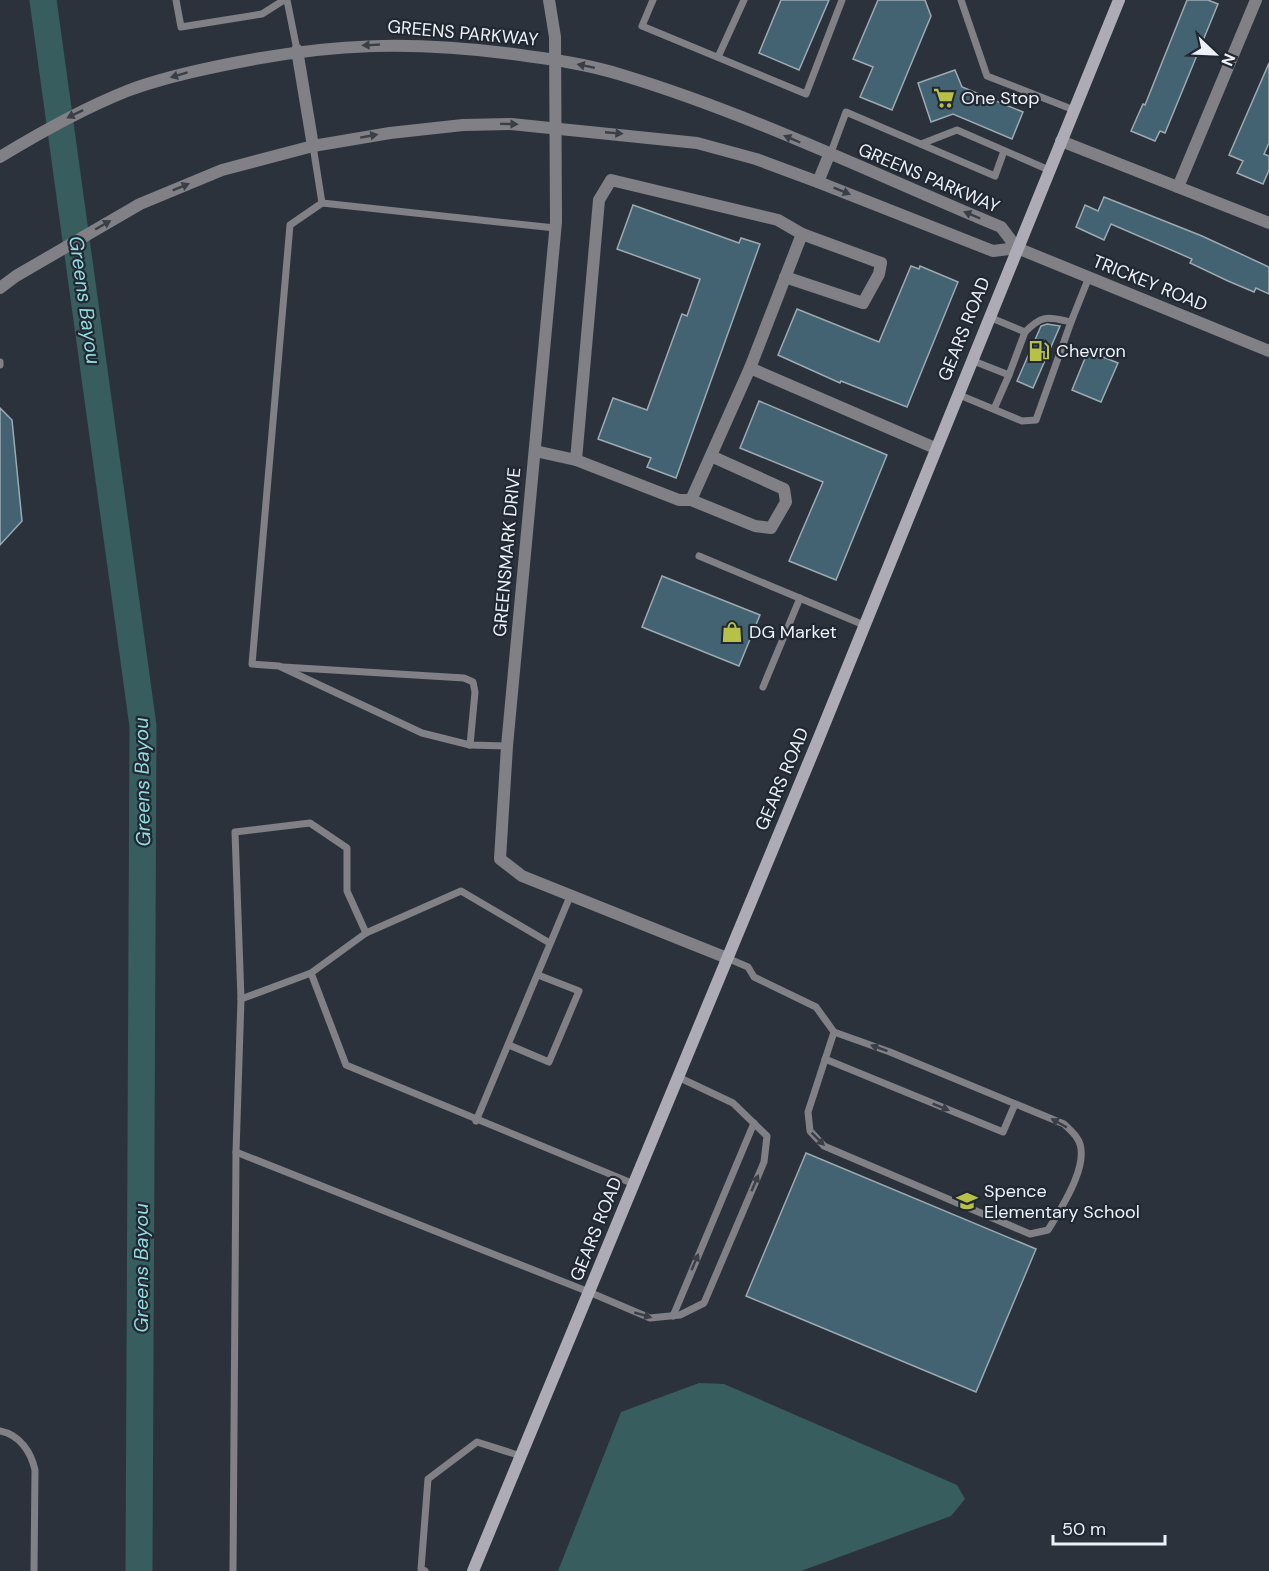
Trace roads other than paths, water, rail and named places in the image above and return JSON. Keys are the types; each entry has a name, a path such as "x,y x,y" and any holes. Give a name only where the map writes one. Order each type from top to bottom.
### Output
{"main road":[{"name":"GEARS ROAD","path":"473,1571 634,1185 1119,0"}],"street":[{"name":"GREENSMARK DRIVE","path":"549,0 555,60 555,228 499,834 500,859 522,876 727,958"},
{"path":"1178,188 1256,0"},
{"name":"GREENS PARKWAY","path":"0,157 48,128 129,91 188,72 297,50 378,44 459,48 555,60 620,74 709,104 1001,227 1017,248"},
{"path":"297,50 313,146"},
{"path":"0,288 16,276 128,210 222,170 313,146 390,133 460,125 511,124 697,143 756,159 993,251 1017,248"},
{"path":"1061,141 1269,223"},
{"path":"818,182 830,155"},
{"path":"576,459 599,200 612,180 778,220 802,234 881,263 879,274 863,303 785,277"},
{"path":"691,500 750,368 802,234"},
{"name":"TRICKEY ROAD","path":"1017,248 1269,351"},
{"path":"750,368 935,448"},
{"path":"535,451 576,459 679,500 691,500 755,526 771,528 786,502 784,489 711,456"}],"lane":[{"path":"176,0 181,27 262,14 285,0 297,50"},
{"path":"652,0 642,26 806,94 842,0"},
{"path":"718,57 744,0"},
{"path":"961,0 987,76 1074,110"},
{"path":"830,155 846,112 995,176 1004,151"},
{"path":"921,144 957,130 1049,170"},
{"path":"313,146 322,203"},
{"path":"470,745 475,692 473,682 464,678 252,664 290,225 322,203 555,228"},
{"path":"957,394 1022,421 1036,420 1089,277"},
{"path":"989,317 1025,332"},
{"path":"994,410 1025,332 1036,321 1046,317 1071,322"},
{"path":"971,360 1009,375"},
{"path":"699,556 864,625"},
{"path":"764,687 800,598"},
{"path":"279,666 422,733 470,745 507,746"},
{"path":"233,1571 236,1152 241,999 235,832 310,823 347,848 347,891 366,933"},
{"path":"241,999 311,973 366,933 460,891 549,942"},
{"path":"476,1121 571,894"},
{"path":"727,958 748,967 754,977 816,1007 834,1032 1064,1124 1079,1140 1081,1161 1071,1191 1048,1230 1030,1234 824,1146 810,1131 808,1112 834,1032"},
{"path":"311,973 346,1065 634,1185"},
{"path":"509,1045 549,1062 579,991 538,975"},
{"path":"825,1059 1003,1132 1015,1104"},
{"path":"236,1152 650,1318 680,1315 704,1303 764,1162 767,1136 734,1103 678,1077"},
{"path":"673,1316 754,1123"},
{"path":"0,1431 15,1437 32,1455 35,1470 34,1571"},
{"path":"425,1571 421,1569 428,1479 477,1442 521,1456"}],"waterway":[{"name":"Greens Bayou","path":"43,0 143,726 139,1571"}],"place":[{"name":"One Stop","path":"944,98"},
{"name":"Chevron","path":"1039,351"},
{"name":"DG Market","path":"732,632"},
{"name":"Spence Elementary School","path":"967,1201"}]}
